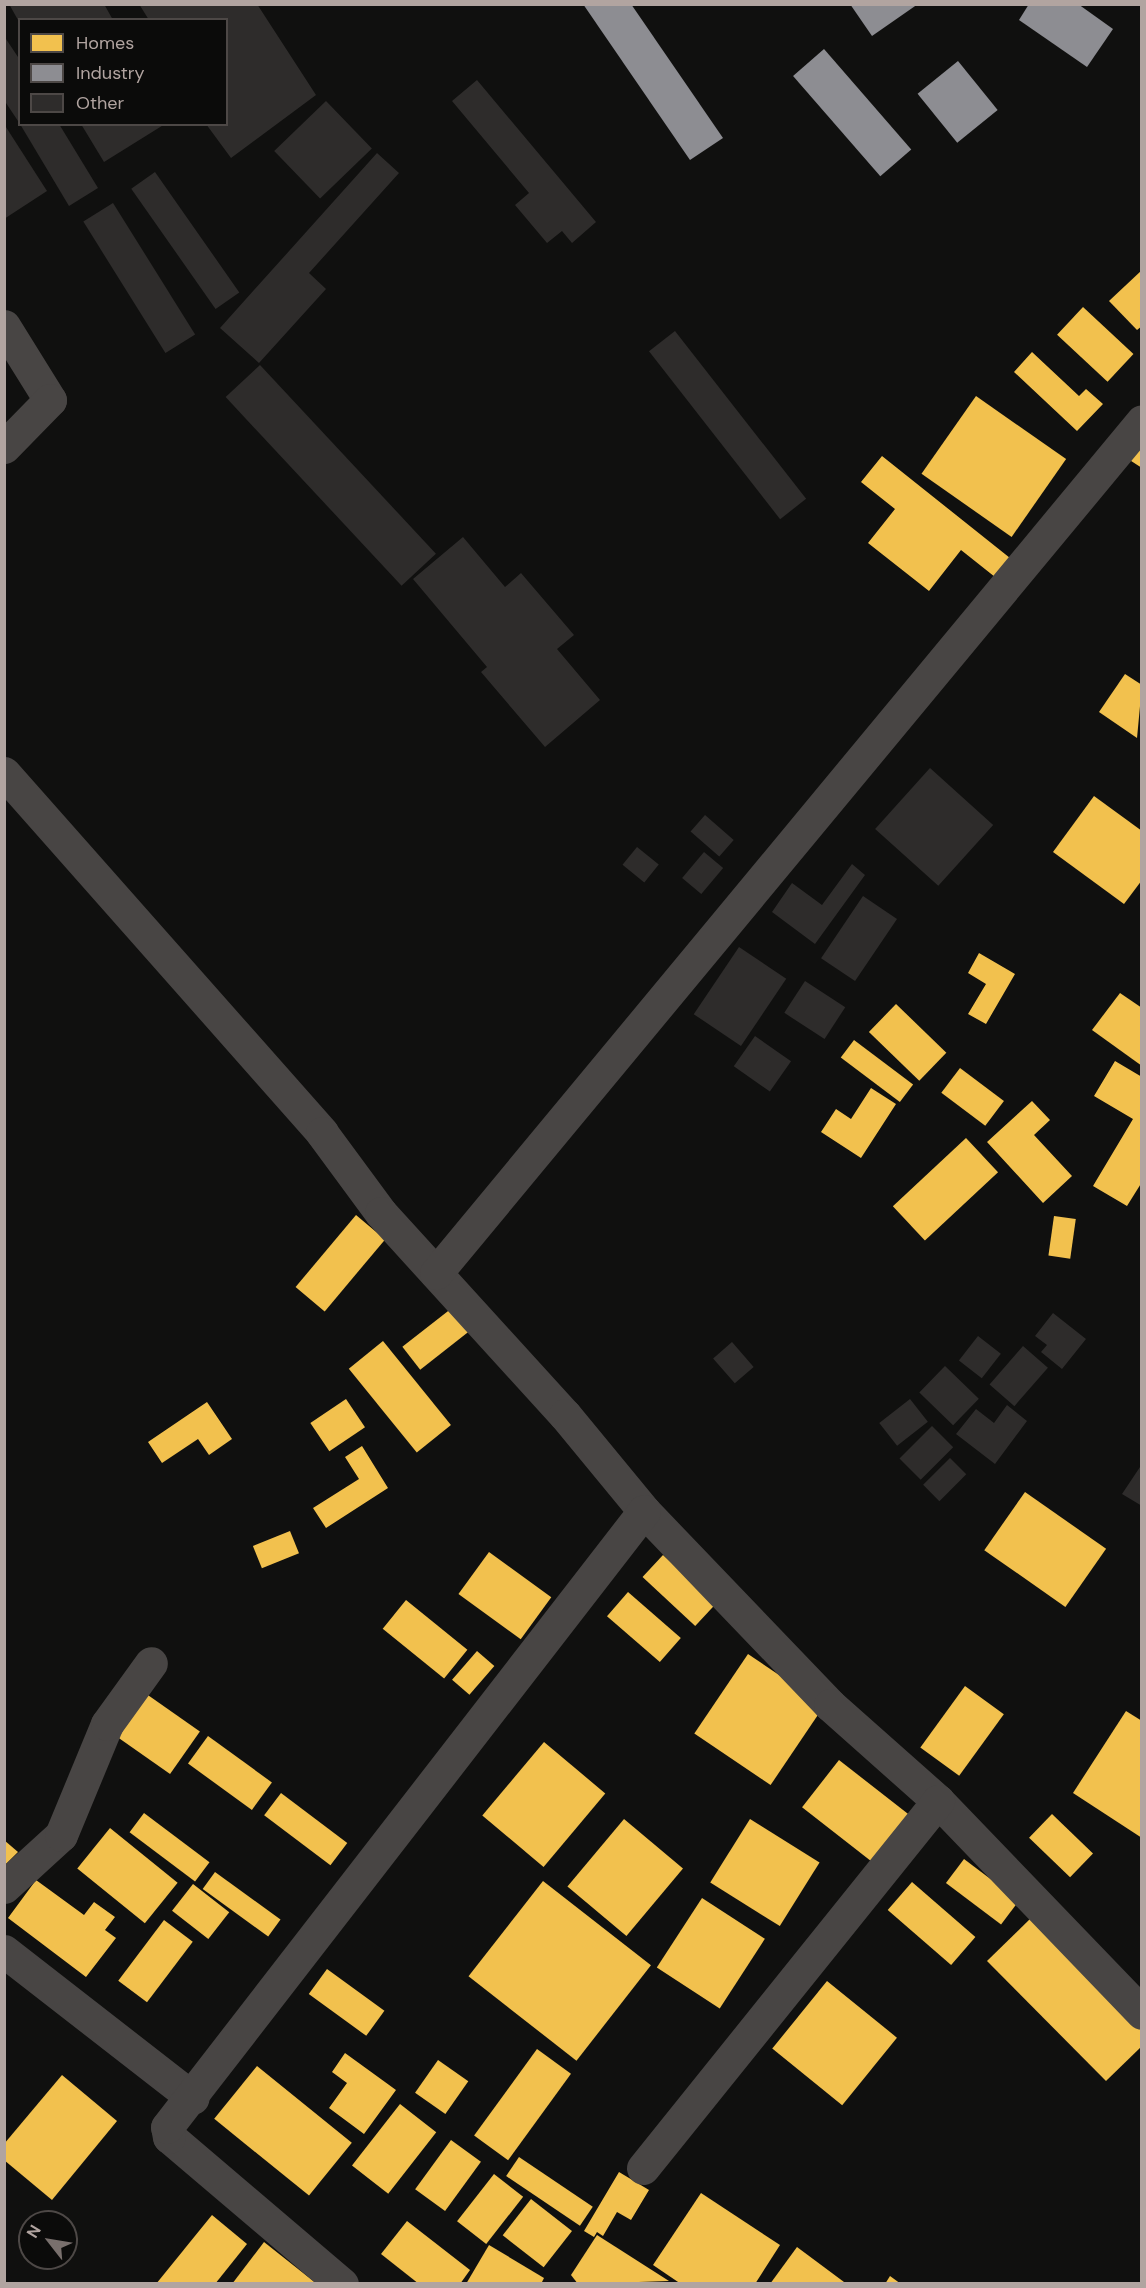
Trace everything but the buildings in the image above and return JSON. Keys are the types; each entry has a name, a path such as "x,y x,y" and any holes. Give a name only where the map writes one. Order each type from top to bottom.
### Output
{"street":[{"path":"4,326 50,400 4,447"},
{"path":"436,1273 1142,422"},
{"path":"4,773 322,1132 381,1213 644,1511 830,1705 938,1801 1142,2013"},
{"path":"342,2283 169,2137 167,2127 194,2098 644,1511"},
{"path":"4,1887 61,1835 107,1724 151,1663"},
{"path":"644,2169 938,1801"},
{"path":"4,1951 194,2098"}]}
